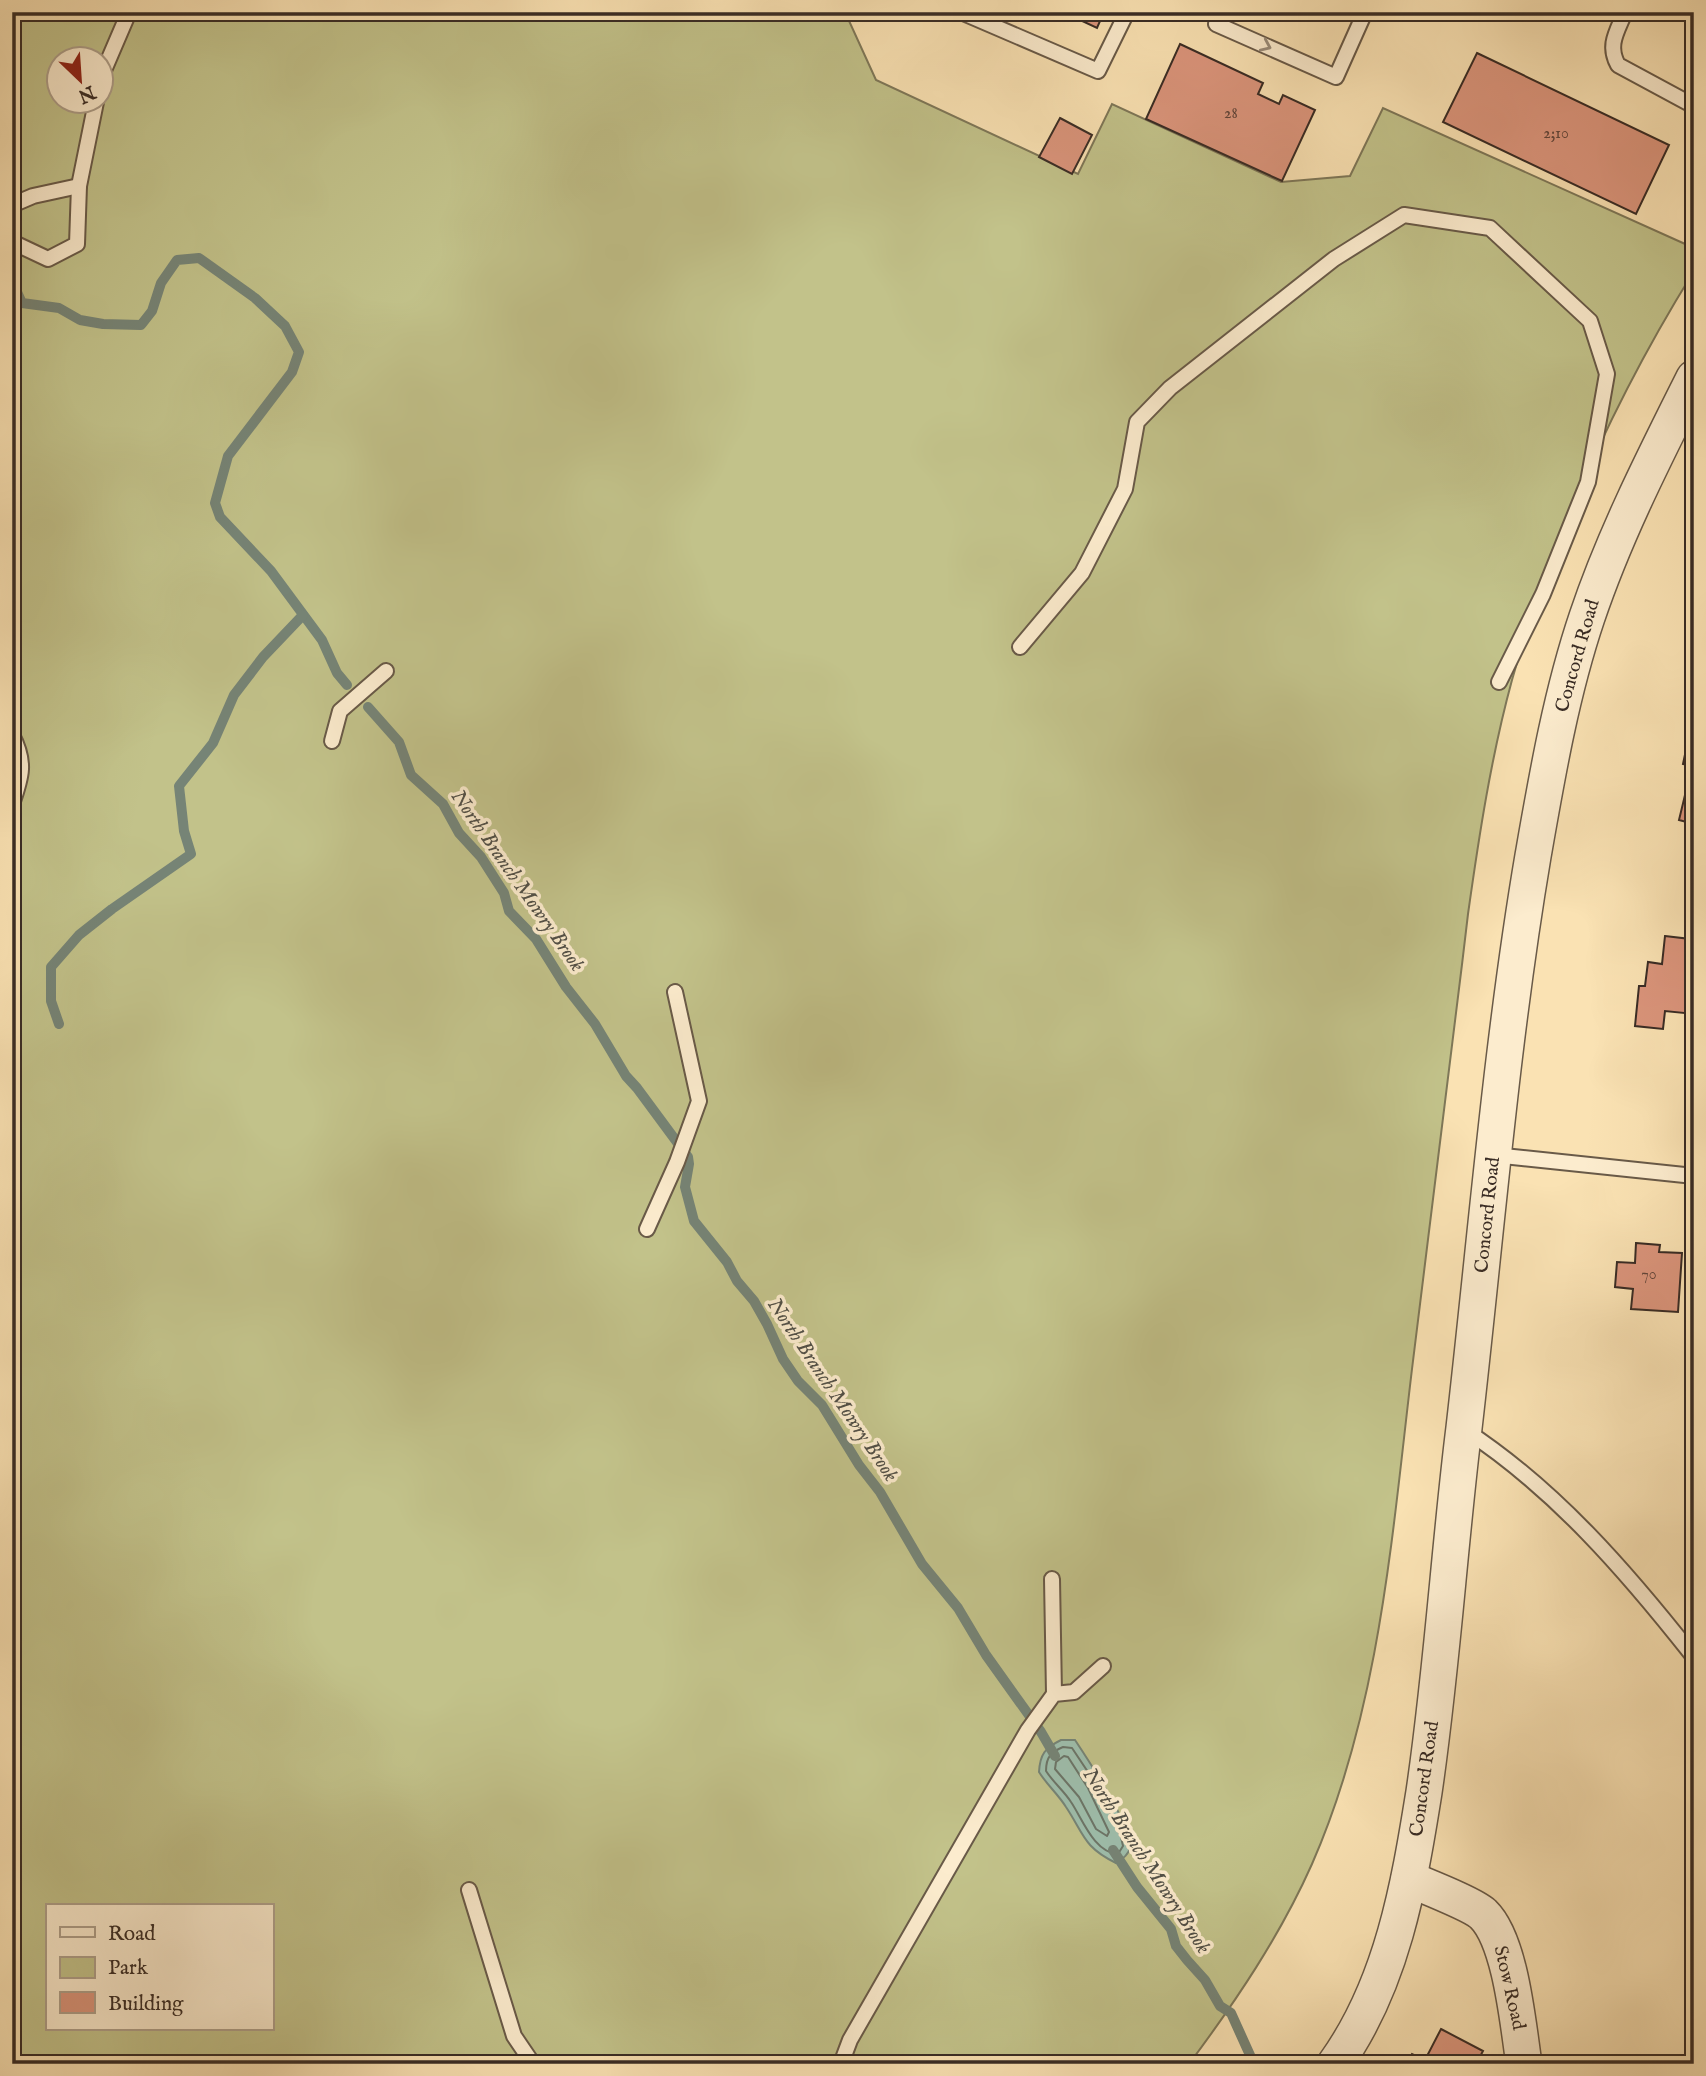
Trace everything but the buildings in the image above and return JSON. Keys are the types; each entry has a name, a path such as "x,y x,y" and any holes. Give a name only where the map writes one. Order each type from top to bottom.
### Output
{"street":[{"name":"Concord Road","path":"1335,2064 1377,1988 1397,1927 1409,1879 1430,1752 1518,941 1547,774 1586,620 1614,543 1694,378"},
{"name":"Stow Road","path":"1409,1879 1482,1914 1503,1945 1524,2064"}],"lane":[{"path":"114,46 129,12"},
{"path":"961,12 1098,71 1127,12"},
{"path":"1221,12 1216,24 1336,77 1366,12"},
{"path":"1625,12 1613,40 1612,54 1618,65 1694,106"},
{"path":"12,242 48,259 77,244 79,186 93,116"},
{"path":"12,205 33,196 79,186"},
{"path":"1020,647 1082,573 1125,489 1137,422 1170,388 1324,266 1405,215 1490,228 1590,321 1607,374 1588,482 1543,594 1499,682"},
{"path":"332,741 340,710 386,671"},
{"path":"12,735 22,759 20,780 12,804"},
{"path":"647,1229 677,1162 699,1101 676,992"},
{"path":"1494,1155 1694,1177"},
{"path":"1463,1429 1504,1456 1559,1504 1636,1584 1693,1656"},
{"path":"841,2064 850,2040 1028,1730 1051,1698 1052,1579"},
{"path":"1051,1698 1074,1692 1103,1666"},
{"path":"469,1891 513,2036 533,2064"}],"green space":[{"path":"12,12 845,12 876,80 1078,174 1112,104 1281,182 1350,176 1383,108 1694,248 1694,271 1638,368 1567,521 1528,626 1512,680 1492,767 1468,914 1390,1558 1368,1683 1354,1745 1312,1864 1286,1917 1224,2016 1189,2064 12,2064"}],"water":[{"path":"1061,1740 1075,1740 1108,1793 1124,1825 1130,1847 1127,1855 1116,1863 1090,1845 1063,1802 1039,1772 1044,1752"}],"waterway":[{"name":"North Branch Mowry Brook","path":"12,281 22,303 59,308 80,320 103,324 141,325 152,311 161,283 177,260 199,258 255,298 285,326 299,352 292,372 228,456 215,503 220,517 271,571 322,640 337,673 347,685"},
{"path":"59,1024 51,1001 51,967 79,935 191,854 184,831 179,786 213,743 234,695 263,657 303,615"},
{"name":"North Branch Mowry Brook","path":"368,707 399,742 411,775 443,804 459,833 481,857 504,893 509,911 536,939 566,987 595,1024 626,1076 688,1157 685,1187 694,1221 754,1301 783,1359 798,1381 822,1405 859,1465 880,1492 922,1564 958,1608 986,1655 1055,1756"},
{"name":"North Branch Mowry Brook","path":"1113,1850 1137,1887 1171,1929 1176,1946 1205,1980 1220,2006 1231,2013 1254,2064"}]}
